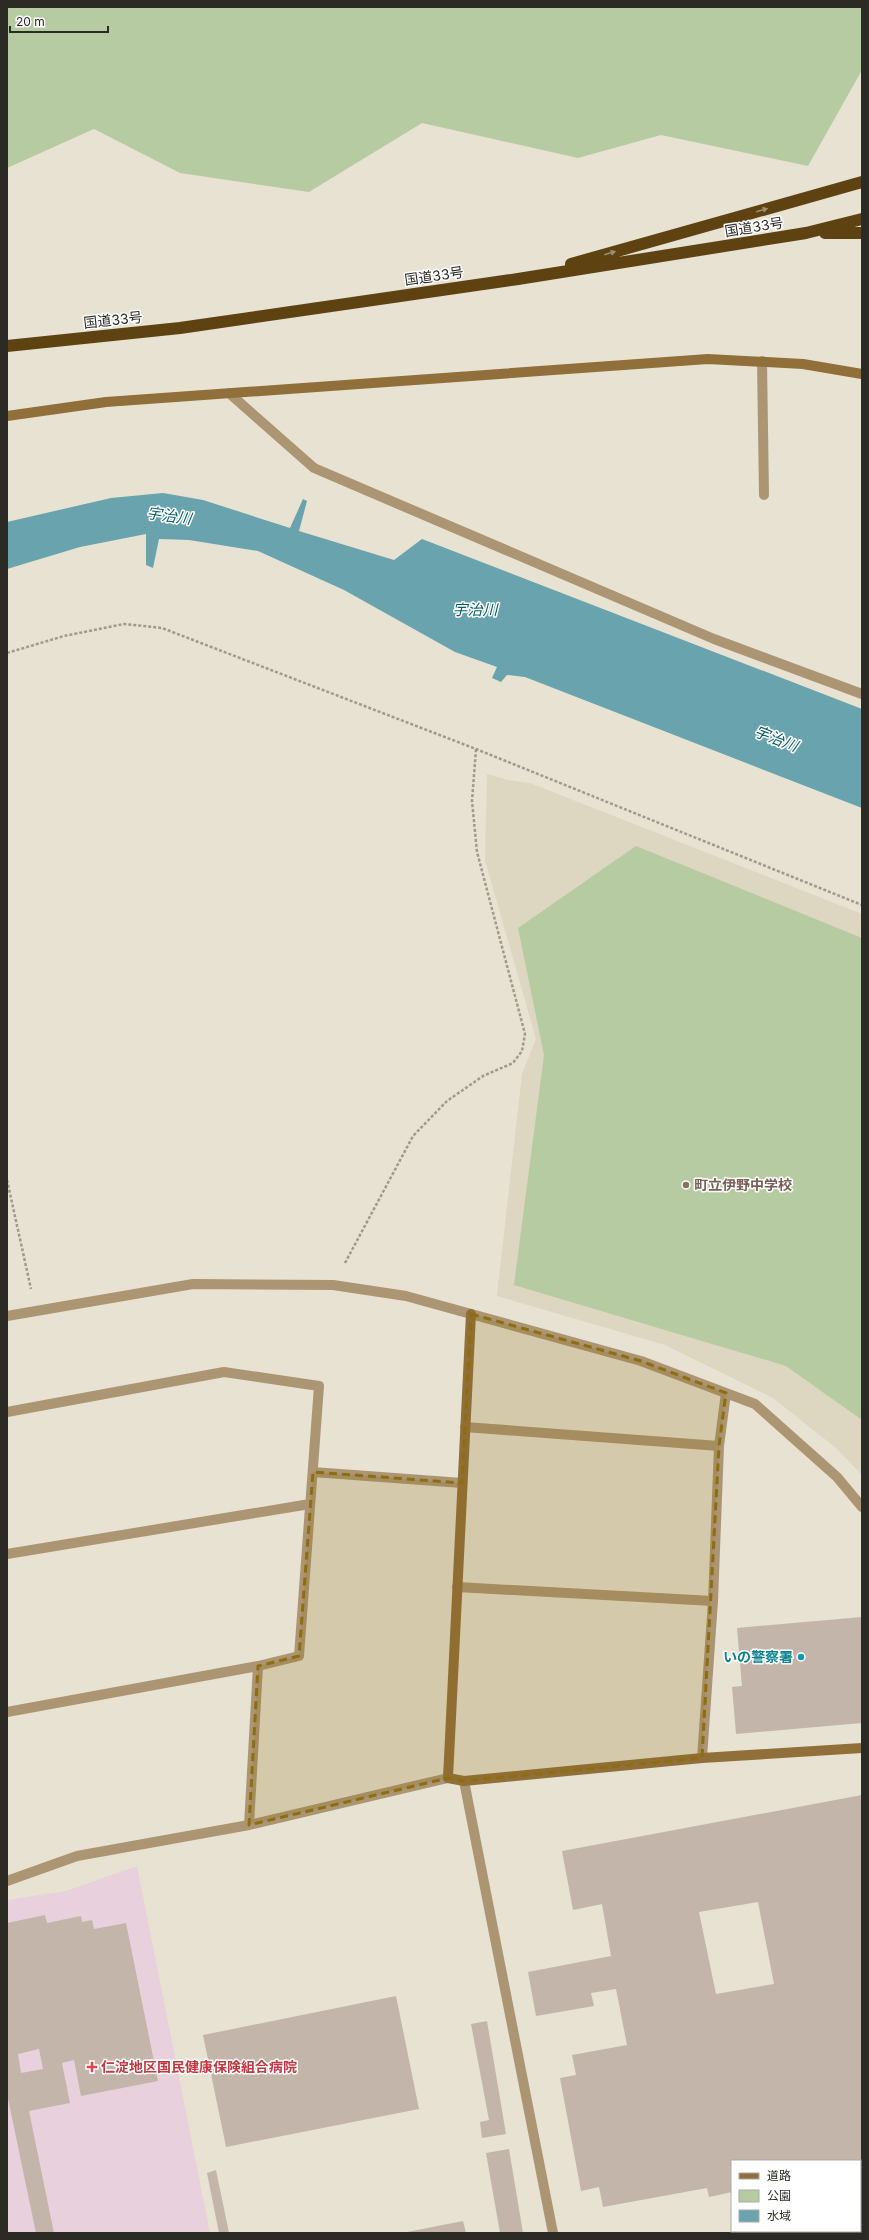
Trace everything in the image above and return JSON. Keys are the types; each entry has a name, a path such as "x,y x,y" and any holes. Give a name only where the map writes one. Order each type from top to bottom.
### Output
{"highway":[{"path":"518,279 862,182"},
{"name":"国道33号","path":"7,346 180,328 518,279 806,234 862,219"},
{"path":"806,234 862,234"}],"street":[{"path":"7,416 106,402 708,359 803,364 862,374"},
{"path":"762,361 764,495"},
{"path":"229,393 314,468 714,639 862,694"},
{"path":"7,1316 193,1284 333,1285 406,1296 641,1361 755,1404 837,1477 862,1507"},
{"path":"448,1778 471,1314"},
{"path":"7,1412 224,1372 319,1386 299,1656 258,1666 7,1712"},
{"path":"702,1758 712,1601 719,1446 726,1393"},
{"path":"465,1427 719,1446"},
{"path":"313,1472 462,1483"},
{"path":"7,1554 310,1504"},
{"path":"457,1587 712,1601"},
{"path":"249,1825 258,1666"},
{"path":"7,1881 77,1856 249,1825 448,1778 464,1780 702,1758 862,1748"},
{"path":"464,1780 552,2233"}],"path":[{"path":"7,653 64,636 124,624 162,628 476,749 862,905"},
{"path":"333,1285 413,1136 447,1101 483,1076 513,1063 522,1051 525,1034 477,852 472,801 476,749"},
{"path":"7,1180 36,1311"}],"highlighted area":[{"path":"471,1314 641,1361 726,1393 719,1446 702,1758 464,1781 448,1778 249,1825 258,1666 299,1656 313,1472 462,1483"}],"shaded area":[{"name":"町立伊野中学校","path":"487,774 508,780 530,783 862,914 862,1475 836,1448 773,1398 665,1345 497,1296 522,1074 536,1039 485,860"},
{"name":"仁淀地区国民健康保険組合病院","path":"137,1866 210,2233 7,2233 7,1900 66,1891"}],"green space":[{"path":"7,7 862,7 862,70 808,166 661,135 578,158 422,123 309,192 180,173 94,129 7,168"},
{"name":"町立伊野中学校","path":"636,846 862,938 862,1420 786,1366 514,1285 544,1055 518,928"}],"water":[{"name":"宇治川","path":"163,493 203,500 290,528 303,499 307,501 299,531 394,560 422,539 862,709 862,808 525,677 507,675 501,682 492,678 497,667 455,652 344,590 258,551 189,540 159,539 153,568 146,565 146,534 80,547 7,569 7,522 111,498"}],"building":[{"name":"いの警察署","path":"862,1617 862,1723 736,1734 732,1687 742,1686 737,1628"},
{"path":"862,1795 862,2179 861,2160 731,2160 731,2192 709,2197 707,2188 603,2207 599,2187 581,2191 560,2078 576,2075 572,2055 627,2045 616,1989 591,1993 594,2006 536,2016 528,1972 611,1956 602,1904 573,1910 562,1851","holes":["758,1902 774,1984 716,1994 699,1912"]},
{"path":"45,1915 47,1923 81,1916 82,1922 92,1920 94,1929 126,1923 158,2081 81,2096 74,2060 62,2063 70,2103 29,2111 54,2233 36,2233 7,2094 7,1923","holes":["39,2049 43,2069 21,2073 18,2054"]},
{"path":"396,1996 419,2109 226,2147 203,2035"},
{"path":"487,2021 506,2134 482,2138 480,2122 489,2120 471,2024"},
{"path":"509,2149 523,2233 500,2233 486,2153"},
{"path":"216,2170 229,2233 219,2233 207,2173"},
{"path":"463,2221 466,2233 407,2233 407,2232"}],"place":[{"name":"町立伊野中学校","path":"686,1185"},
{"name":"いの警察署","path":"801,1657"},
{"name":"仁淀地区国民健康保険組合病院","path":"92,2067"}]}
